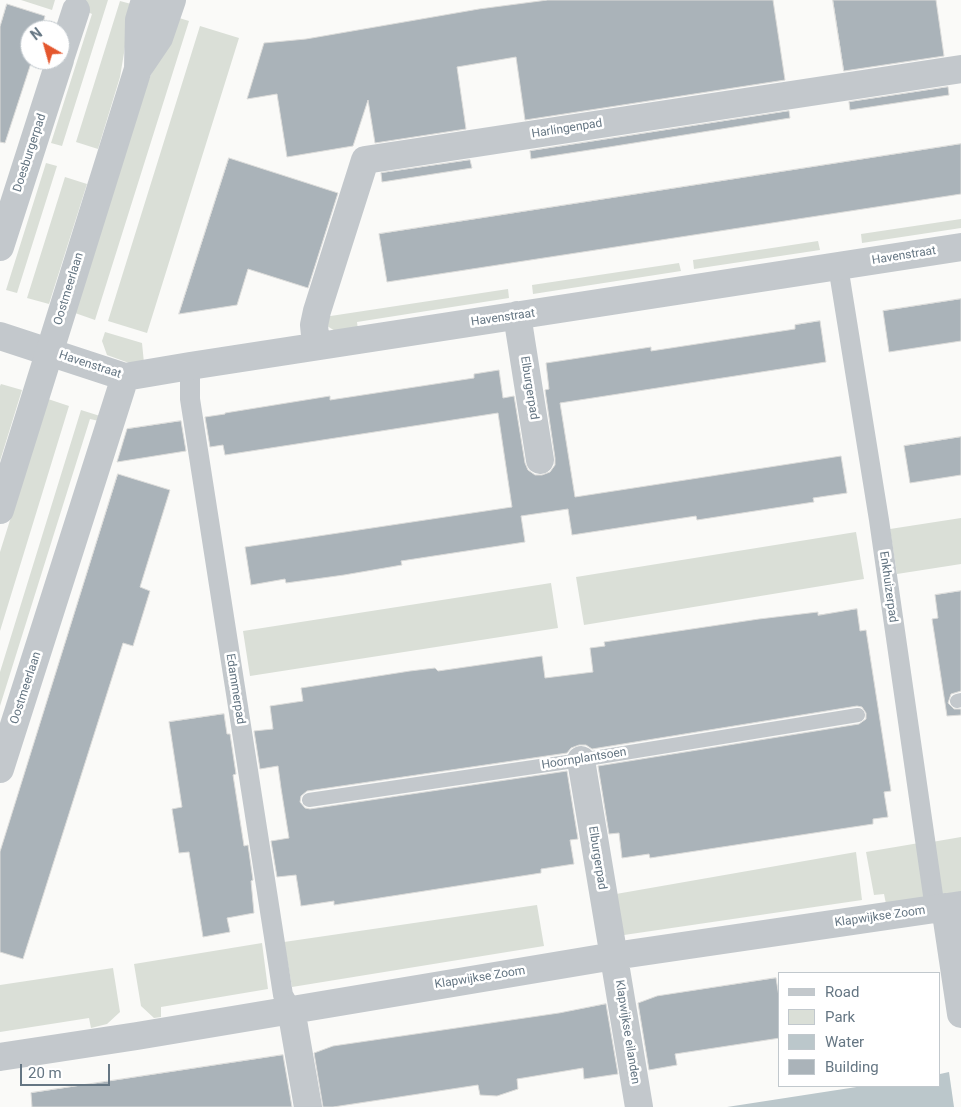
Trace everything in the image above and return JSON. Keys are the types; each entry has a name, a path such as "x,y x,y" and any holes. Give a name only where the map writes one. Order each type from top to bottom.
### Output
{"street":[{"name":"Oostmeerlaan","path":"138,69 138,27 145,0"},
{"name":"Oostmeerlaan","path":"0,510 138,69 159,38 172,0"},
{"name":"Doesburgerpad","path":"70,28 76,10"},
{"name":"Harlingenpad","path":"316,346 314,325 317,311 365,160 961,68"},
{"name":"Doesburgerpad","path":"0,247 56,70"},
{"name":"Havenstraat","path":"0,336 125,377 961,247"},
{"name":"Enkhuizerpad","path":"838,266 879,520 947,907"},
{"name":"Elburgerpad","path":"517,315 540,460"},
{"name":"Edammerpad","path":"190,366 190,400 283,995 291,1010"},
{"name":"Oostmeerlaan","path":"0,770 125,377"},
{"name":"Elburgerpad","path":"581,760 614,956"},
{"name":"Klapwijkse Zoom","path":"0,1057 614,956 947,907"},
{"path":"947,907 961,1014"},
{"name":"Klapwijkse eilanden","path":"614,956 639,1107"},
{"path":"291,1010 308,1107"}],"lane":[{"name":"Hoornplantsoen","path":"309,800 581,760 858,715"}],"green space":[{"path":"21,0 55,0 52,10"},
{"path":"67,0 108,0 62,146 51,143 92,14 66,2"},
{"path":"120,1 135,5 129,23 120,77 98,149 76,142"},
{"path":"176,17 189,21 95,320 75,313 146,86"},
{"path":"200,26 239,38 147,333 108,321"},
{"path":"46,163 57,166 17,293 6,290"},
{"path":"65,177 87,184 49,304 27,298"},
{"path":"961,219 961,228 862,243 861,234"},
{"path":"818,241 820,250 694,269 693,260"},
{"path":"679,263 681,271 533,294 532,285"},
{"path":"508,289 509,298 357,322 358,330 337,332 327,326 324,317"},
{"path":"105,332 142,343 144,363 129,363 107,355 102,341"},
{"path":"1,384 22,390 0,461 0,386"},
{"path":"48,399 69,406 0,631 0,552"},
{"path":"81,410 100,416 99,421 90,419 0,706 0,672"},
{"path":"961,518 961,564 897,574 890,529"},
{"path":"856,532 864,579 584,625 576,577"},
{"path":"551,583 558,628 250,676 243,631"},
{"path":"961,837 961,892 940,894 932,842"},
{"path":"919,843 927,898 886,904 884,894 874,895 866,852"},
{"path":"856,852 862,900 624,935 616,894"},
{"path":"537,905 544,946 292,987 284,942"},
{"path":"262,943 268,989 161,1007 161,1017 154,1018 141,1006 134,964"},
{"path":"113,968 120,1012 107,1024 91,1028 89,1018 0,1032 0,985"}],"water":[{"path":"949,1072 954,1107 727,1107 857,1087 941,1087 941,1074"}],"building":[{"path":"548,0 773,0 785,80 525,120 516,57 457,67 466,129 375,143 368,100 353,146 287,157 277,94 247,99 264,43 306,39 479,9"},
{"path":"833,0 936,0 944,56 844,71"},
{"path":"7,4 45,16 44,20 20,20 20,70 29,70 5,143 0,142 0,27"},
{"path":"948,87 949,95 850,110 849,102"},
{"path":"789,111 790,118 531,159 530,151"},
{"path":"961,144 961,194 387,282 379,234"},
{"path":"229,158 338,193 308,288 248,269 237,305 179,314"},
{"path":"470,160 472,168 382,182 381,173"},
{"path":"961,299 961,341 889,352 883,311"},
{"path":"820,321 826,362 560,403 575,497 841,456 847,493 813,498 814,502 697,520 696,516 572,535 568,509 521,516 525,542 401,561 402,565 344,575 286,583 285,579 251,585 245,547 512,507 498,413 225,455 223,445 210,447 205,417 330,396 330,400 474,378 474,374 499,370 503,398 514,396 525,463 528,470 535,475 542,475 550,472 555,465 545,390 549,389 546,363 651,347 651,351 795,329 795,325"},
{"path":"181,421 186,451 117,462 127,429"},
{"path":"961,437 961,475 910,483 904,446"},
{"path":"118,474 170,490 140,587 150,591 133,646 123,643 23,959 0,952 0,852"},
{"path":"961,591 961,691 951,694 948,703 954,709 961,709 961,715 947,716 932,619 938,618 935,595"},
{"path":"857,609 860,631 866,630 891,791 884,792 888,817 873,819 873,824 650,858 649,854 622,858 619,833 609,834 598,766 859,724 866,719 866,713 862,707 857,706 592,749 586,745 579,745 571,748 567,753 307,791 301,796 300,802 305,808 310,809 567,771 578,839 570,840 574,864 541,869 541,873 334,905 334,901 301,906 296,875 277,877 271,841 289,838 278,766 260,769 254,731 273,729 270,706 303,701 301,688 410,671 435,668 438,671 542,656 545,678 593,672 590,648 605,646 604,642 759,619 818,612 818,615"},
{"path":"224,714 227,734 230,734 236,774 233,775 244,846 248,845 253,880 251,881 254,913 227,918 230,932 203,937 189,852 179,853 172,809 182,807 169,722"},
{"path":"776,978 778,990 778,1038 675,1054 677,1065 649,1070 638,1003 657,996"},
{"path":"606,1004 618,1074 584,1079 583,1068 517,1079 518,1089 497,1096 480,1095 478,1085 323,1107 314,1053 333,1046 559,1013"},
{"path":"283,1055 292,1107 32,1107 31,1093"}]}
